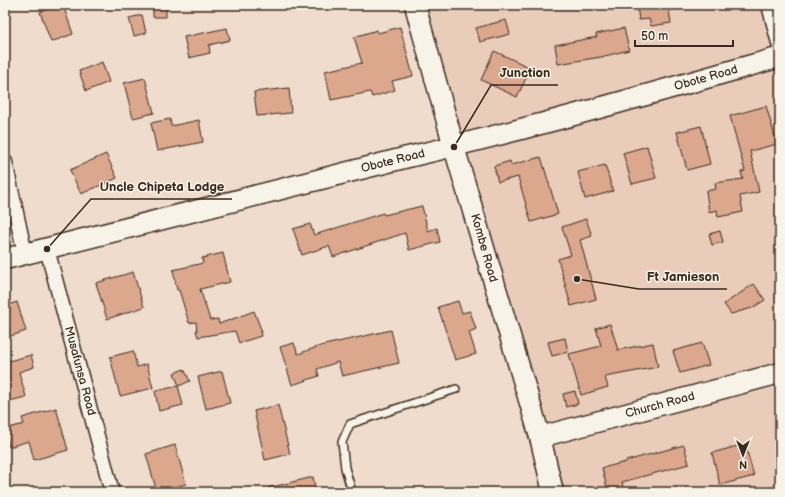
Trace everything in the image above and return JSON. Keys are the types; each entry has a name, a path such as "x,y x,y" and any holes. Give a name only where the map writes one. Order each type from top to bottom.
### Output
{"street":[{"name":"Kombe Road","path":"415,5 454,147 540,437 553,492"},
{"path":"770,5 780,47"},
{"name":"Obote Road","path":"5,260 400,159 454,147 641,97 780,56"},
{"path":"5,162 25,254"},
{"name":"Musafunsa Road","path":"47,249 112,492"},
{"name":"Church Road","path":"540,437 780,373"}],"lane":[{"path":"352,492 345,468 342,442 350,424 456,389"}],"shaded area":[{"path":"422,5 780,5 780,492 545,492"}],"building":[{"path":"63,5 73,34 51,42 40,12"},
{"path":"153,5 166,6 166,17 153,17"},
{"path":"637,5 668,5 671,23 651,26 649,19 639,20"},
{"path":"142,15 146,33 134,36 129,18"},
{"path":"506,20 510,34 480,42 476,28"},
{"path":"400,27 413,76 392,81 395,90 372,97 370,92 331,100 325,71 362,63 354,37 377,30 378,33"},
{"path":"227,28 230,40 209,45 210,53 189,58 184,37"},
{"path":"624,28 629,50 601,57 558,64 555,45 597,37 596,34"},
{"path":"494,51 531,68 517,97 481,80"},
{"path":"102,62 109,82 86,91 79,71"},
{"path":"145,78 154,113 133,118 124,83"},
{"path":"289,88 291,113 257,116 254,92"},
{"path":"766,106 777,144 750,151 759,192 740,196 743,212 718,217 717,210 709,212 706,191 716,189 715,183 743,179 741,172 745,171 730,116"},
{"path":"170,119 171,126 199,120 203,142 157,151 151,123"},
{"path":"701,126 710,164 687,170 677,132"},
{"path":"647,146 656,178 632,184 623,153"},
{"path":"106,154 117,178 81,194 70,170"},
{"path":"541,157 558,214 531,222 518,177 498,182 494,166 510,161 511,165"},
{"path":"605,165 613,191 585,199 578,172"},
{"path":"422,206 428,231 437,228 440,242 409,250 405,233 333,257 329,246 302,255 293,229 310,224 314,235 383,213 384,215"},
{"path":"586,219 592,236 580,240 596,299 571,306 558,259 571,255 562,227"},
{"path":"720,231 723,242 712,245 709,234"},
{"path":"223,253 230,282 200,289 210,320 218,319 219,324 254,311 262,332 260,332 261,336 239,343 235,331 198,337 196,322 189,323 179,290 177,290 173,270 203,263 202,258"},
{"path":"133,272 144,307 107,319 96,283"},
{"path":"754,284 765,300 752,308 731,314 724,304"},
{"path":"458,301 462,313 470,311 476,329 469,332 476,354 455,360 438,307"},
{"path":"17,302 26,331 5,338 5,306"},
{"path":"610,324 618,350 653,343 658,367 605,377 608,387 581,395 569,354 601,346 596,328"},
{"path":"391,330 399,363 342,376 338,362 317,369 319,376 292,385 280,347 294,343 298,354 320,346"},
{"path":"565,338 568,352 552,356 548,342"},
{"path":"702,343 709,365 680,373 673,351"},
{"path":"133,351 137,367 147,364 153,388 120,396 110,357"},
{"path":"31,355 34,367 19,372 26,397 5,402 5,362"},
{"path":"184,369 190,381 179,386 174,373"},
{"path":"222,371 230,403 206,409 198,377"},
{"path":"178,386 183,405 159,411 155,391"},
{"path":"575,391 578,404 566,407 563,394"},
{"path":"278,405 290,454 265,460 254,411"},
{"path":"56,408 68,450 34,460 29,441 9,447 5,429 24,424 22,418"},
{"path":"745,444 754,476 720,485 712,453"},
{"path":"175,445 186,484 157,492 146,454"},
{"path":"684,445 689,464 622,482 624,492 608,492 602,468"},
{"path":"313,477 316,492 268,492 268,488"}],"place":[{"name":"Junction","path":"454,147"},
{"name":"Uncle Chipeta Lodge","path":"47,249"},
{"name":"Ft Jamieson","path":"577,279"}]}
